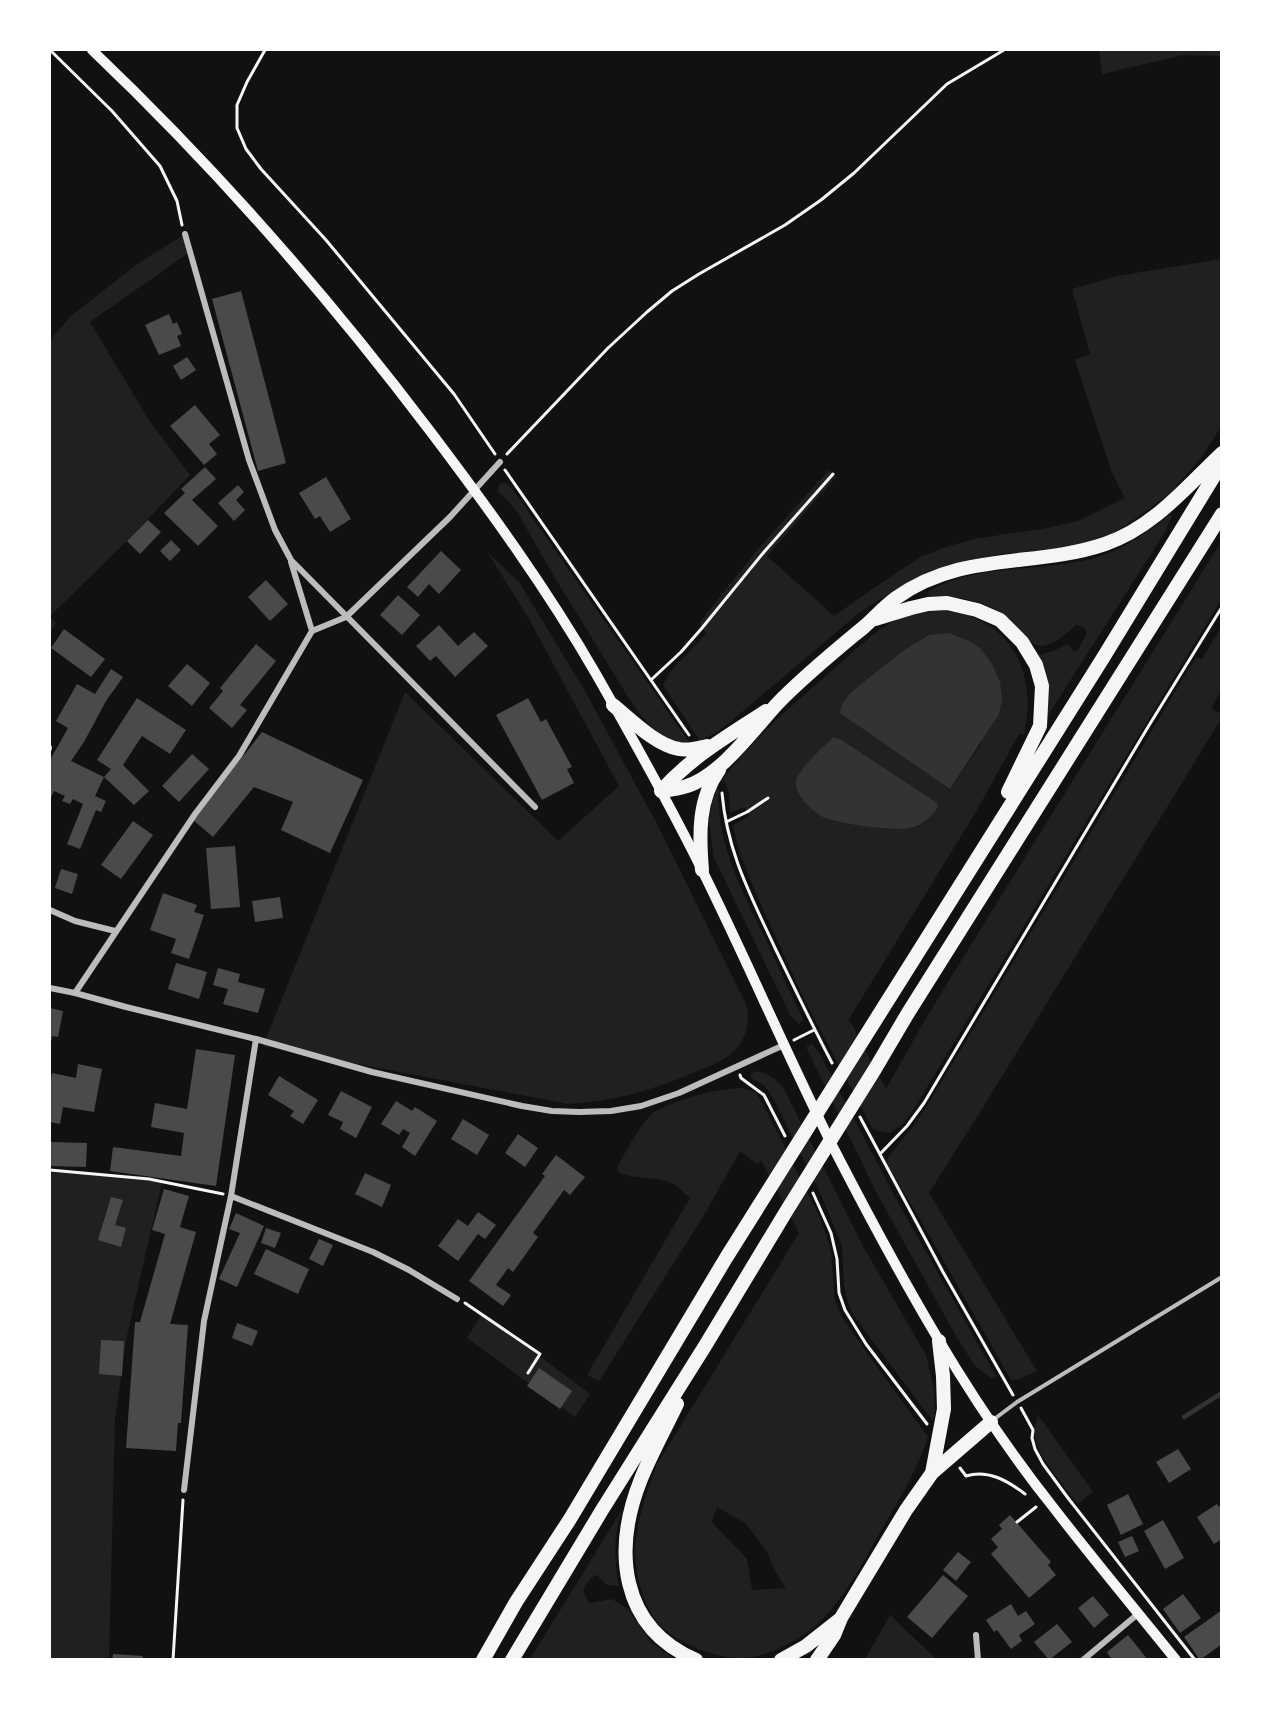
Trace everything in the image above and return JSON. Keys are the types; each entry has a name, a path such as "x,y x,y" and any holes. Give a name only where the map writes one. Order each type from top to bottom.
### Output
{"highway":[{"path":"661,791 690,786 704,778 727,759 756,730 777,704 826,659 895,599 911,589 944,574 983,564 1078,551 1124,536 1158,514 1221,453"},
{"path":"483,1659 774,1181 1221,463"},
{"path":"512,1659 908,1013 1221,514"},
{"path":"871,621 928,604 947,603 977,610 1000,620 1022,642 1036,665 1042,686 1040,726 983,845"},
{"path":"661,791 672,778 712,745 777,704"},
{"path":"613,705 648,733 671,747 692,750 712,745"},
{"path":"702,870 700,831 706,795 712,779 727,759"},
{"path":"932,1473 944,1409 939,1341"},
{"path":"696,1659 665,1642 647,1624 635,1603 627,1578 625,1550 634,1501 641,1478 705,1346"},
{"path":"818,1659 906,1510 932,1473 991,1422"},
{"path":"781,1659 806,1646 841,1618"}],"main road":[{"path":"92,50 208,165 301,269 405,398 475,490 558,612 661,791 702,870 833,1146 886,1248 939,1341 991,1422 1050,1504 1176,1659"}],"street":[{"path":"184,234 249,460 275,530 291,560 312,631"},
{"path":"75,993 195,814 239,756 312,631 346,616 450,517 500,462"},
{"path":"291,560 535,807"},
{"path":"50,910 75,921 115,931"},
{"path":"50,988 256,1039 372,1072 552,1112 611,1111 641,1106 679,1092 784,1045"},
{"path":"184,1490 204,1321 231,1196 256,1039"},
{"path":"231,1196 373,1252 409,1270 457,1299"},
{"path":"1083,1659 1139,1613"},
{"path":"976,1635 978,1659"}],"lane":[{"path":"991,1422 1017,1402 1221,1277"}],"path":[{"path":"50,50 112,111 160,166 177,201 184,234"},
{"path":"265,50 237,105 237,128 246,149 261,169 326,240 454,394 500,462 608,348 672,291 785,225 821,200 854,173 947,84 1004,50"},
{"path":"652,679 688,644 757,560 833,474"},
{"path":"880,1154 907,1126 924,1103 1221,607"},
{"path":"726,822 768,798"},
{"path":"784,1045 814,1030 836,1071"},
{"path":"736,1065 741,1078 764,1095 787,1140"},
{"path":"858,1113 943,1272 1004,1378"},
{"path":"50,1170 149,1179 231,1196"},
{"path":"812,1190 831,1233 837,1259 839,1293 845,1310 866,1344 931,1429"},
{"path":"457,1299 540,1354 528,1373"},
{"path":"1033,1430 1032,1438 1035,1449 1049,1473 1195,1659"},
{"path":"966,1476 979,1473 997,1477 1013,1485 1029,1498"},
{"path":"173,1659 184,1490"},
{"path":"1017,1522 1036,1507 1033,1502"}],"shaded area":[{"path":"1099,50 1221,50 1221,56 1184,55 1102,74"},
{"path":"185,234 190,252 90,322 149,420 190,475 50,616 50,340 71,316 136,265"},
{"path":"1221,259 1221,427 1201,458 1169,494 1115,532 1091,541 1060,548 1000,554 946,566 896,589 859,613 729,723 700,741 663,685 670,672 706,634 699,623 759,548 829,470 836,477 767,556 834,616 920,557 974,539 1078,521 1125,498 1112,473 1075,360 1090,354 1072,289 1117,276"},
{"path":"502,483 507,483 513,490 689,742 678,742 661,734 650,726 633,705 516,510 498,491"},
{"path":"1171,514 1165,532 1045,720 1048,704 1047,687 1038,655 1068,644 1074,651 1078,650 1087,633 1085,628 1076,625 1055,641 1040,646 1026,638 1006,617 993,608 966,599 929,596 928,592 964,577 1072,563 1102,556 1133,541"},
{"path":"1221,542 1221,600 914,1109 902,1125 890,1133 877,1131 872,1128 804,999 757,896 739,852 733,825 750,816 744,807 730,813 728,791 723,779 776,720 875,633 901,618 927,611 968,615 992,627 1011,646 1018,658 1026,682 1028,708 1024,734 1019,734 977,810 849,1019 886,1089 926,1018","holes":["929,635 982,742 951,788 851,692 904,650","834,737 936,802 938,806 892,828 833,820 800,772"]},
{"path":"488,553 519,582 585,691 657,824 746,1004 748,1016 745,1035 730,1055 693,1073 632,1094 568,1104 263,1046 405,692 558,841 619,786 529,619"},
{"path":"50,616 56,623 50,632"},
{"path":"1221,627 1221,691 1211,708 1221,714 1221,719 929,1193 1037,1371 1020,1379 1011,1380 888,1167 888,1157 916,1123 1196,657 1202,659"},
{"path":"949,633 980,648 992,664 1000,682 1002,699 999,714 950,789 840,713 842,704 851,692 904,650 929,635"},
{"path":"834,737 936,802 938,806 936,810 918,825 902,829 879,828 830,820 818,814 800,795 797,789 797,778 808,762"},
{"path":"716,788 719,791 721,827 725,845 745,897 802,1017 803,1020 799,1024 791,1017 714,858 709,821"},
{"path":"812,1043 895,1197 996,1376 995,1378 991,1378 975,1366 875,1190 807,1049 807,1046"},
{"path":"754,1071 771,1077 784,1089 864,1248 926,1355 934,1390 933,1421 852,1313 844,1284 842,1247 838,1236 821,1195 773,1098 764,1085 751,1078"},
{"path":"742,1088 755,1092 762,1102 820,1218 831,1252 835,1300 842,1317 928,1437 900,1499 858,1571 824,1618 808,1632 777,1649 742,1658 702,1651 666,1631 658,1623 649,1610 640,1587 635,1551 638,1526 656,1466 799,1233 761,1160 758,1165 740,1151 704,1215 599,1381 587,1375 690,1198 669,1182 619,1173 617,1168 628,1147 648,1118 655,1112 699,1095","holes":["717,1507 746,1524 766,1550 776,1573 786,1588 752,1590 747,1559 712,1522"]},
{"path":"50,1170 162,1182 127,1336 115,1420 109,1659 50,1659"},
{"path":"481,1315 590,1394 575,1417 467,1338"},
{"path":"1038,1415 1093,1492 1078,1504 1054,1473 1038,1447 1034,1433"},
{"path":"623,1508 617,1527 615,1547 619,1586 607,1585 594,1575 583,1591 589,1603 612,1599 628,1609 651,1643 675,1659 530,1659"},
{"path":"890,1615 936,1659 865,1659"}],"building":[{"path":"241,291 286,463 258,471 212,299"},
{"path":"169,314 173,324 177,322 182,334 177,336 181,346 159,355 145,325"},
{"path":"187,357 196,370 181,380 173,366"},
{"path":"195,405 220,435 209,444 217,454 204,465 170,426"},
{"path":"205,467 216,479 192,500 218,526 198,546 164,513 185,493 181,489"},
{"path":"326,477 351,519 330,532 320,516 315,519 299,493"},
{"path":"238,485 244,492 236,500 245,510 234,521 218,503"},
{"path":"148,520 161,532 140,554 127,541"},
{"path":"171,540 181,550 170,561 160,551"},
{"path":"441,551 461,570 439,594 429,584 418,597 407,587"},
{"path":"266,580 288,604 270,621 248,597"},
{"path":"398,595 420,615 402,635 380,615"},
{"path":"439,625 458,646 474,632 488,646 455,677 436,656 430,661 416,646"},
{"path":"64,629 105,659 91,677 51,648"},
{"path":"256,644 276,661 240,705 247,710 232,728 209,708 223,691 220,688"},
{"path":"187,664 210,683 192,706 168,686"},
{"path":"111,669 123,677 106,701 71,761 104,777 95,796 106,801 101,812 96,810 80,849 67,844 83,804 73,799 70,804 62,801 65,796 54,791 50,800 50,760 68,728 56,721 77,684 95,694"},
{"path":"137,698 186,730 170,754 142,736 123,765 149,791 134,805 104,777 111,769 97,760"},
{"path":"528,698 541,722 546,719 572,767 567,769 574,783 542,800 496,715"},
{"path":"262,732 363,780 330,853 281,830 293,802 254,787 213,837 193,820"},
{"path":"192,754 209,769 179,802 162,786"},
{"path":"133,821 153,835 121,879 101,865"},
{"path":"235,846 240,907 211,909 206,848"},
{"path":"61,869 78,874 72,894 55,888"},
{"path":"163,893 197,905 194,912 204,915 189,959 171,953 176,939 150,930"},
{"path":"280,897 283,918 255,922 252,901"},
{"path":"176,963 207,972 199,999 168,989"},
{"path":"218,968 240,974 238,982 265,989 258,1013 223,1004 228,989 213,985"},
{"path":"50,1008 63,1011 58,1037 52,1036 51,1043"},
{"path":"196,1049 235,1055 216,1186 110,1171 113,1147 181,1156 184,1133 151,1127 155,1103 187,1109"},
{"path":"78,1064 102,1069 94,1112 63,1107 60,1124 50,1122 52,1073 76,1078"},
{"path":"279,1076 318,1100 303,1124 290,1116 294,1111 268,1095"},
{"path":"341,1091 372,1107 356,1138 340,1129 343,1122 328,1115"},
{"path":"396,1101 412,1111 415,1107 437,1121 415,1156 402,1147 410,1133 403,1129 399,1135 381,1124"},
{"path":"463,1119 489,1135 477,1155 451,1139"},
{"path":"518,1134 538,1148 525,1167 505,1153"},
{"path":"50,1142 87,1143 86,1167 50,1166"},
{"path":"556,1155 585,1177 570,1195 564,1190 533,1233 538,1237 513,1272 508,1268 496,1285 511,1295 503,1306 469,1281 545,1176 542,1174"},
{"path":"365,1173 391,1185 382,1207 355,1194"},
{"path":"164,1189 189,1196 180,1227 196,1232 170,1324 188,1325 181,1423 178,1423 176,1451 126,1448 135,1322 140,1322 165,1234 152,1230"},
{"path":"111,1197 123,1200 115,1225 126,1228 121,1247 98,1240"},
{"path":"478,1212 496,1225 485,1239 478,1234 458,1261 438,1246 458,1219 468,1226"},
{"path":"236,1213 264,1226 237,1287 219,1279 240,1233 229,1229"},
{"path":"266,1228 281,1233 275,1248 261,1243"},
{"path":"319,1239 333,1245 323,1266 309,1259"},
{"path":"266,1249 309,1269 298,1294 254,1274"},
{"path":"237,1323 258,1331 252,1346 232,1338"},
{"path":"101,1340 124,1341 122,1376 99,1374"},
{"path":"539,1368 572,1391 560,1409 527,1386"},
{"path":"1178,1449 1191,1469 1169,1483 1156,1462"},
{"path":"1128,1494 1143,1524 1121,1535 1107,1505"},
{"path":"1217,1504 1222,1510 1222,1539 1214,1544 1197,1517"},
{"path":"1010,1515 1051,1562 1048,1565 1056,1575 1029,1598 991,1554 998,1547 991,1539 1002,1529 999,1525"},
{"path":"1163,1520 1184,1558 1165,1569 1144,1531"},
{"path":"1132,1536 1139,1551 1125,1557 1118,1542"},
{"path":"958,1552 971,1562 956,1581 943,1570"},
{"path":"943,1575 968,1596 932,1638 907,1617"},
{"path":"1183,1594 1201,1618 1180,1633 1163,1609"},
{"path":"1093,1596 1109,1615 1094,1628 1078,1608"},
{"path":"1011,1604 1018,1616 1026,1611 1035,1624 1019,1635 1022,1641 1011,1649 997,1630 994,1632 986,1620"},
{"path":"1222,1610 1222,1644 1200,1660 1184,1637"},
{"path":"1057,1624 1072,1642 1049,1660 1034,1642"},
{"path":"1128,1635 1148,1660 1112,1660 1107,1652"},
{"path":"113,1654 143,1656 142,1660 112,1660"}],"waterway":[{"path":"1184,1417 1222,1393"}]}
